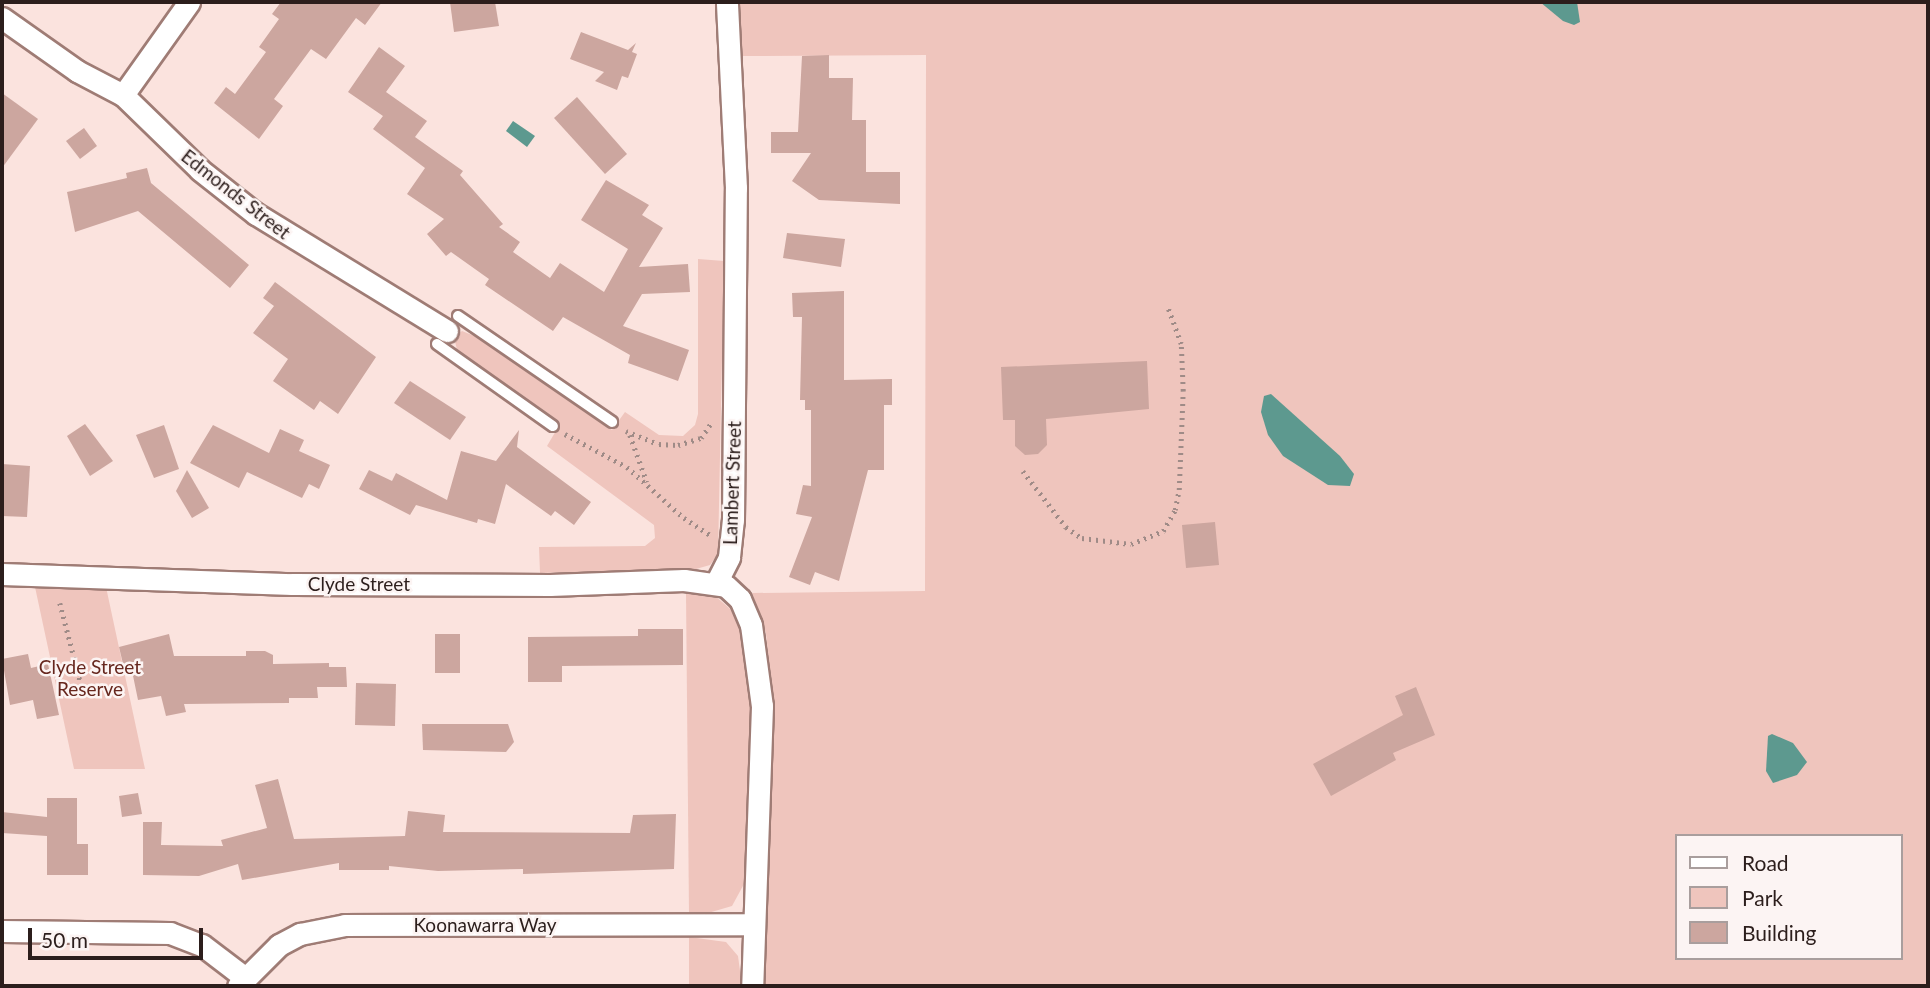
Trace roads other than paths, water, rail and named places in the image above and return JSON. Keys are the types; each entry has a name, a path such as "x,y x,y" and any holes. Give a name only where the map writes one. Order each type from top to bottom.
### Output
{"street":[{"path":"123,95 189,2"},
{"name":"Lambert Street","path":"716,583 729,557 733,537 736,188 727,2"},
{"name":"Edmonds Street","path":"2,18 77,71 123,95 200,170 256,214 448,330"},
{"name":"Clyde Street","path":"2,574 306,584 716,583"},
{"path":"716,583 734,592 745,609 760,671 762,741 752,924 752,986"},
{"name":"Koonawarra Way","path":"241,982 279,945 300,934 345,925 752,924"},
{"path":"2,931 170,933 202,945 241,982"}],"lane":[{"name":"Edmonds Street","path":"448,330 612,422"},
{"name":"Edmonds Street","path":"448,330 553,426"}],"water":[{"path":"1540,2 1577,2 1580,22 1574,25 1563,21"},
{"path":"513,121 535,136 527,147 506,131"},
{"path":"1271,394 1340,456 1354,474 1350,486 1328,485 1283,456 1268,435 1261,412 1264,396"},
{"path":"1772,734 1793,743 1807,762 1797,775 1773,783 1766,771 1768,736"}],"park label":[{"name":"Clyde Street Reserve","path":"90,678"}]}
